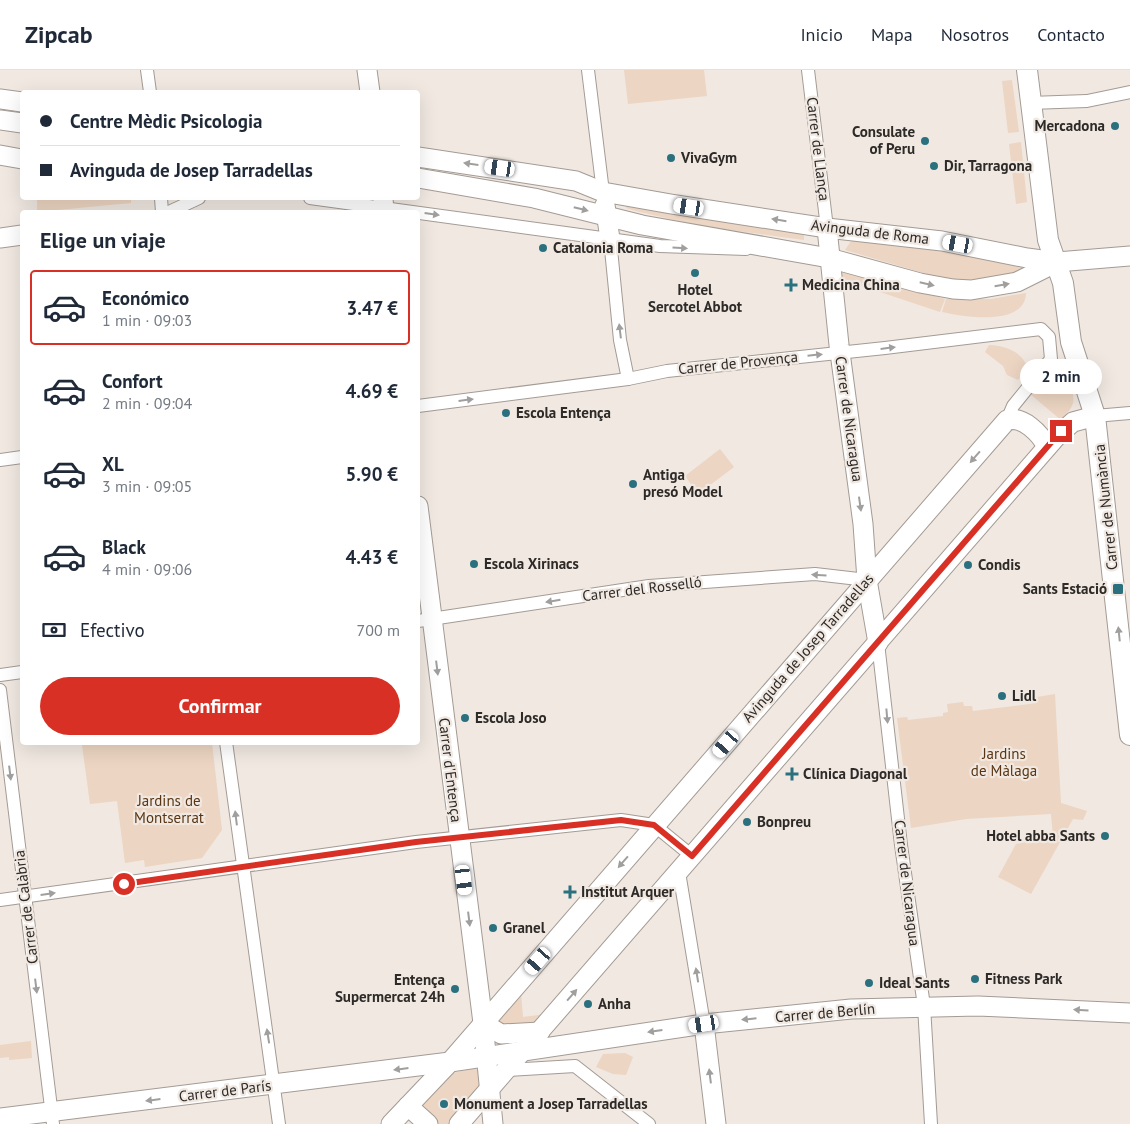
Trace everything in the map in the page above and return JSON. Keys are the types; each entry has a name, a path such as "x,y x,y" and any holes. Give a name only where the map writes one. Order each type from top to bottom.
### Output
{"main road":[{"path":"367,70 370,90"},
{"name":"Carrer de Numància","path":"1027,70 1048,240 1063,283 1071,342 1079,371 1096,416 1130,735"},
{"path":"0,98 20,102"},
{"path":"0,120 20,123"},
{"path":"0,155 20,159"},
{"name":"Avinguda de Roma","path":"420,157 576,181 603,192 827,228 942,241 1057,262"},
{"name":"Avinguda de Roma","path":"420,178 534,198 642,225 829,258 920,283 962,290 1017,282 1057,262"},
{"path":"603,192 610,239"},
{"name":"Carrer de Llança","path":"827,228 829,258"},
{"path":"0,238 20,235"},
{"path":"1057,262 1130,256"},
{"name":"Carrer de Nicaragua","path":"829,258 839,352 863,524 868,580 878,643"},
{"path":"461,1122 1047,447 1065,427 1083,418 1096,416"},
{"path":"1007,420 1020,420 1035,431 1047,447"},
{"name":"Avinguda de Josep Tarradellas","path":"391,1124 450,1062 1007,420"},
{"name":"Carrer d'Entença","path":"420,544 424,620 458,836 483,1024 492,1124"},
{"name":"Carrer de Berlín","path":"523,1052 704,1024 851,1010 924,1006 1034,1007 1130,1013"},
{"path":"483,1024 501,1034 540,1032"},
{"path":"704,1024 716,1124"},
{"path":"450,1062 523,1052"},
{"name":"Carrer de París","path":"0,1118 52,1118 274,1084 450,1062"},
{"path":"408,1106 428,1124"},
{"path":"461,1122 484,1119 492,1124"}],"street":[{"path":"147,70 150,90"},
{"path":"588,70 603,192"},
{"name":"Carrer de Llança","path":"808,70 827,228"},
{"path":"1030,103 1087,101 1130,92"},
{"path":"173,210 195,200"},
{"name":"Avinguda de Roma","path":"328,200 411,210"},
{"name":"Avinguda de Roma","path":"420,211 685,248 727,250 769,248"},
{"path":"610,239 620,340 628,379"},
{"name":"Carrer de Provença","path":"420,406 628,379 667,371 1041,329 1047,333 1050,344"},
{"name":"Avinguda de Josep Tarradellas","path":"1007,420 1013,406 1051,359 1050,344"},
{"path":"1096,416 1130,413"},
{"path":"0,460 20,456"},
{"name":"Carrer del Rosselló","path":"424,620 649,586 815,574 868,580"},
{"name":"Carrer de Nicaragua","path":"878,643 901,845 924,1006 931,1124"},
{"path":"0,675 20,672"},
{"name":"Carrer de Calàbria","path":"0,690 52,1118"},
{"path":"226,745 279,1124"},
{"path":"0,900 458,836 621,820 654,825 692,856"},
{"path":"679,872 683,887 704,1024"},
{"path":"575,1066 575,1053 580,1042"},
{"path":"486,1058 508,1070 575,1066 649,1124"}],"green space":[{"path":"624,70 704,70 707,96 628,104"},
{"path":"1012,80 1019,132 1008,133 1002,81"},
{"path":"1021,142 1027,202 1016,204 1009,144"},
{"path":"37,200 131,200 131,203 58,210 37,210"},
{"path":"626,206 804,233 804,240 700,226 636,211 626,208"},
{"path":"859,239 953,253 1024,268 1024,274 981,281 944,279 845,250 851,241"},
{"path":"841,267 945,299 940,312 841,279"},
{"path":"1026,293 1023,304 1016,311 1005,315 978,317 942,312 946,299 991,299"},
{"path":"989,345 1011,350 1023,359 1026,364 1026,370 1018,380 1007,375 1003,366 985,352"},
{"path":"1056,367 1066,378 1074,399 1071,408 1061,420 1030,394"},
{"path":"720,449 734,467 698,494 685,476"},
{"name":"Jardins de Màlaga","path":"1055,694 1061,803 1087,811 1083,820 1073,819 1031,894 998,877 1016,844 1053,837 1051,814 966,819 911,828 897,718 907,717 908,720 943,716 943,713 948,712 947,704 963,702 964,706 972,706 973,711 1037,703 1037,697"},
{"name":"Jardins de Montserrat","path":"82,745 212,745 222,830 202,858 145,867 144,860 125,863 117,801 90,804"},
{"path":"521,993 523,1017 546,1014 535,1027 500,1028 499,1020"},
{"path":"31,1041 32,1058 9,1060 9,1057 0,1058 0,1045"},
{"path":"625,1053 633,1057 626,1075 613,1074 596,1067 603,1054"},
{"path":"475,1068 480,1071 480,1089 449,1124 438,1124 422,1109 422,1104 453,1073"}],"place":[{"name":"Mercadona","path":"1115,126"},
{"name":"Consulate of Peru","path":"925,141"},
{"name":"VivaGym","path":"671,158"},
{"name":"Dir, Tarragona","path":"934,166"},
{"name":"Catalonia Roma","path":"543,248"},
{"name":"Hotel Sercotel Abbot","path":"695,273"},
{"name":"Medicina China","path":"791,285"},
{"name":"Escola Entença","path":"506,413"},
{"name":"Antiga presó Model","path":"633,484"},
{"name":"Escola Xirinacs","path":"474,564"},
{"name":"Condis","path":"968,565"},
{"name":"Sants Estació","path":"1118,589"},
{"name":"Lidl","path":"1002,696"},
{"name":"Escola Joso","path":"465,718"},
{"name":"Clínica Diagonal","path":"792,774"},
{"name":"Bonpreu","path":"747,822"},
{"name":"Hotel abba Sants","path":"1105,836"},
{"name":"Institut Arquer","path":"570,892"},
{"name":"Granel","path":"493,928"},
{"name":"Fitness Park","path":"975,979"},
{"name":"Ideal Sants","path":"869,983"},
{"name":"Entença Supermercat 24h","path":"455,989"},
{"name":"Anha","path":"588,1004"},
{"name":"Monument a Josep Tarradellas","path":"444,1104"}],"route":[{"path":"124,884 458,836 621,820 654,825 692,856 1061,431"}]}
